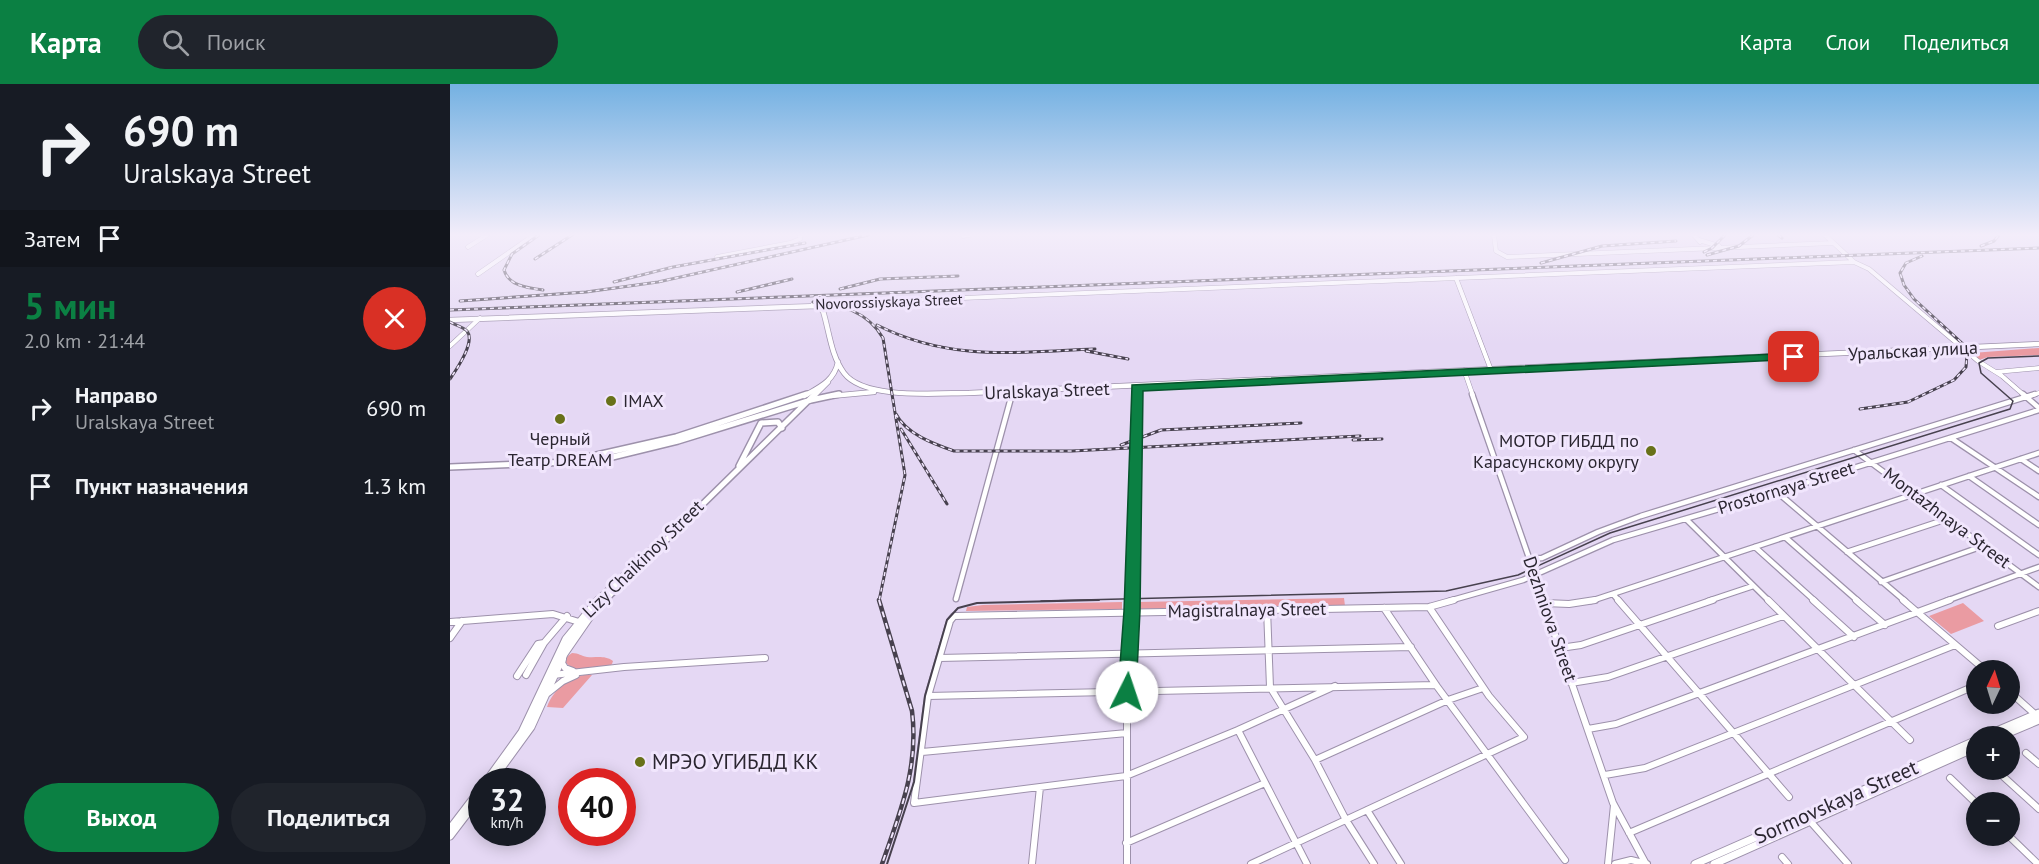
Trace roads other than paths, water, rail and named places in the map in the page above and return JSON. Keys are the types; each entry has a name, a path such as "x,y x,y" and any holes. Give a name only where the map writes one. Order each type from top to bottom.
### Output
{"main road":[{"name":"Novorossiyskaya Street","path":"450,320 817,306 823,311 842,368 850,380 859,386"},
{"name":"Уральская улица","path":"1965,349 2039,345"},
{"name":"Uralskaya Street","path":"929,393 1137,387 1965,349"},
{"path":"740,467 828,382 836,372 839,360"},
{"path":"554,463 606,454 697,431 800,398 828,382"},
{"path":"856,392 859,386 929,393"},
{"path":"450,467 596,461 619,457 712,431 811,400 856,392 929,393"},
{"path":"740,467 761,423 761,419 754,417"},
{"path":"761,423 778,422 782,428"},
{"path":"697,431 712,431"},
{"path":"606,454 619,457"},
{"name":"Lizy Chaikinoy Street","path":"501,768 528,732 546,695 566,639 579,622 597,600 740,467"},
{"name":"Lizy Chaikinoy Street","path":"496,768 522,732 576,634 603,601 740,467"},
{"path":"2012,726 2038,716"},
{"path":"2020,726 2038,716"},
{"name":"Sormovskaya Street","path":"1714,864 1966,745"},
{"name":"Sormovskaya Street","path":"1695,864 1966,752"},
{"path":"450,829 468,805"},
{"path":"450,836 468,812"}],"street":[{"path":"478,274 482,271"},
{"name":"Novorossiyskaya Street","path":"795,306 1620,271"},
{"path":"1872,271 1978,361 2029,397 2039,409"},
{"path":"1456,278 1491,370"},
{"path":"823,311 831,305 849,303"},
{"path":"450,346 480,318"},
{"path":"1996,372 2039,368"},
{"name":"Dezhniova Street","path":"1464,371 1613,803 1646,864"},
{"path":"1127,864 1127,692 1132,611 1137,387"},
{"path":"956,598 1012,392"},
{"name":"Prostornaya Street","path":"1529,559 1542,558 1641,516 2039,393"},
{"name":"Prostornaya Street","path":"1535,574 1613,540 1777,492 2039,409"},
{"path":"1951,438 2039,497"},
{"name":"Montazhnaya Street","path":"1854,450 2039,587"},
{"path":"1545,603 1579,604 1613,594 2039,453"},
{"path":"2021,459 2039,471"},
{"path":"1969,476 2039,525"},
{"path":"1941,485 2039,555"},
{"path":"1777,492 1973,660"},
{"path":"1686,519 1910,740"},
{"path":"1846,552 1947,519"},
{"path":"1785,537 1885,625"},
{"path":"1881,582 1983,546"},
{"path":"1755,547 1854,637"},
{"path":"1588,729 1616,724 2039,567"},
{"name":"Magistralnaya Street","path":"939,658 950,621 954,616 1429,607 1507,585 1535,574"},
{"path":"1560,648 1581,645 1753,586"},
{"path":"1613,594 1788,797"},
{"path":"1251,864 1524,737 1483,688 1429,607"},
{"path":"1384,608 1436,685 1564,860"},
{"path":"1267,609 1270,687 1315,760 1346,820 1374,864"},
{"path":"1998,626 2039,611"},
{"path":"450,622 554,614 567,616 579,622"},
{"path":"526,675 544,643 567,616"},
{"path":"1571,683 1608,677 1667,659 1784,616"},
{"path":"450,638 462,621"},
{"path":"517,676 538,644 544,643"},
{"path":"1605,775 1645,768 1955,645"},
{"path":"1335,686 1238,730 1126,776 914,803 928,696 939,658 1411,647"},
{"path":"564,654 562,663 565,668 575,672 765,658"},
{"path":"552,675 585,671"},
{"path":"546,695 563,681 585,671"},
{"path":"928,696 1436,685"},
{"path":"1315,760 1448,700 1483,688"},
{"path":"1629,833 1966,690"},
{"path":"2020,701 2038,716"},
{"path":"1238,730 1307,864"},
{"path":"922,752 1127,733"},
{"path":"2026,753 2039,764"},
{"path":"1950,778 1966,793"},
{"path":"2007,780 2039,809"},
{"path":"1126,843 1265,783"},
{"path":"1032,864 1040,788"},
{"path":"1608,864 1613,803"},
{"path":"1367,810 1401,864"},
{"path":"1808,818 1848,864"},
{"path":"2019,846 2038,864"},
{"path":"1782,857 1788,864"},
{"path":"1615,864 1631,860 1646,864"}],"tram line":[{"path":"1041,601 1446,591 1518,575 1610,533 2010,409 2013,401 1981,373 1979,363 1988,358 2039,356"},
{"path":"887,864 914,782 925,696 947,620 958,608 977,603 1099,600"}],"railway":[{"path":"505,271 515,283 543,290"},
{"path":"614,282 656,271"},
{"path":"460,301 586,292 658,282 705,271"},
{"path":"450,310 1439,271"},
{"path":"1860,409 1908,402 1954,380 1966,367 1967,354 1963,344 1914,299 1904,285 1901,271"},
{"path":"840,289 880,279 958,276"},
{"path":"737,292 792,279"},
{"path":"813,302 853,311 869,321 883,338 905,475 879,600"},
{"path":"450,322 467,331 469,336 464,356 450,379"},
{"path":"877,325 904,337 957,350 1011,352 1095,349"},
{"path":"1086,351 1128,359"},
{"path":"896,414 913,433 954,451 1072,451 1360,436"},
{"path":"1121,445 1161,430 1301,423"},
{"path":"901,429 947,504"},
{"path":"1353,440 1382,439"},
{"path":"879,600 912,711 913,732 913,752 906,789 882,864"}],"place":[{"name":"IMAX","path":"611,401"},
{"name":"Черный Театр DREAM","path":"560,419"},
{"name":"МОТОР ГИБДД по Карасунскому округу","path":"1651,451"},
{"name":"МРЭО УГИБДД КК","path":"640,762"}]}
